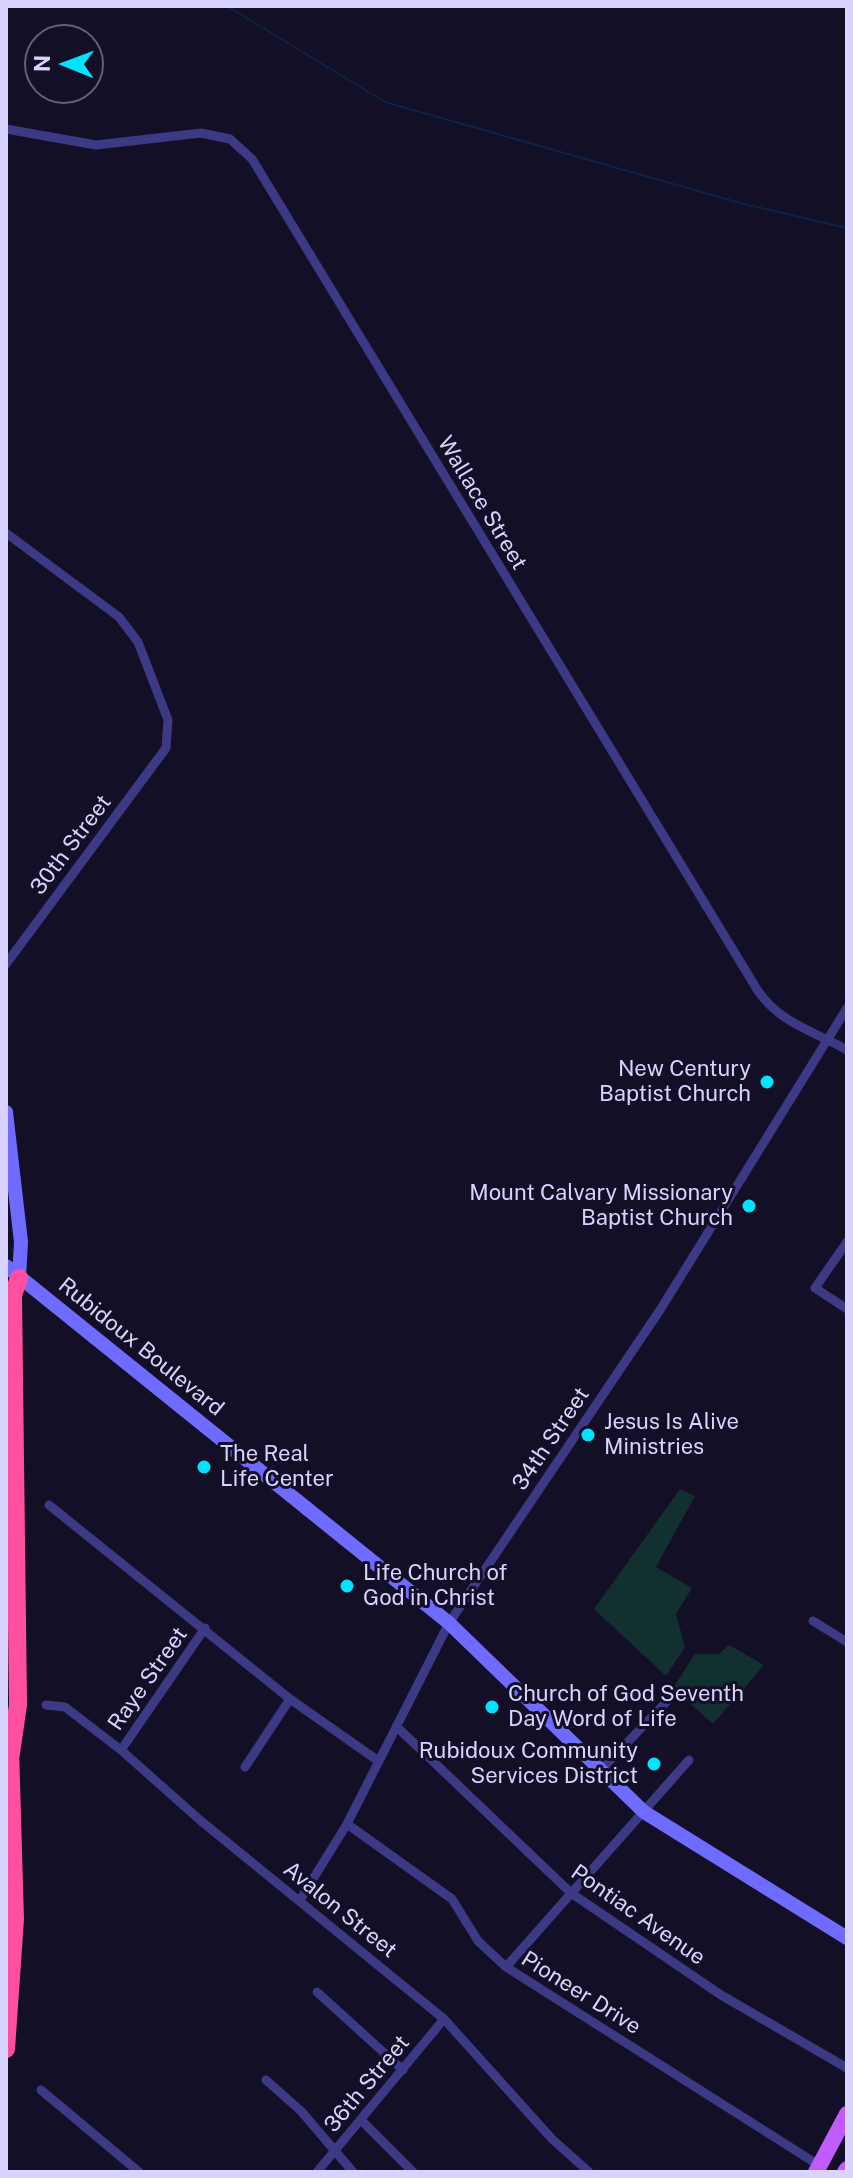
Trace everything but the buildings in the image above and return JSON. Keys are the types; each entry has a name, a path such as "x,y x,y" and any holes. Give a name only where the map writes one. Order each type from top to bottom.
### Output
{"highway":[{"path":"10,1760 18,1705 12,1272"},
{"path":"6,1698 15,1919 6,2049"}],"main road":[{"path":"6,1112 21,1242 12,1272"},
{"name":"Rubidoux Boulevard","path":"12,1272 449,1623 644,1812 847,1938"},
{"path":"818,2169 847,2114"}],"street":[{"name":"Wallace Street","path":"6,129 96,145 201,133 230,139 252,159 769,1008 798,1029 847,1050"},
{"name":"30th Street","path":"6,533 119,617 138,642 168,720 166,748 6,964"},
{"name":"34th Street","path":"300,1900 347,1824 449,1623 660,1310 847,1008"},
{"path":"847,1242 815,1288 847,1309"},
{"path":"49,1505 290,1699 377,1760"},
{"path":"813,1621 847,1642"},
{"name":"Raye Street","path":"121,1750 205,1628"},
{"path":"601,1770 671,1697"},
{"path":"245,1767 290,1699"},
{"name":"Avalon Street","path":"46,1705 65,1707 121,1750 444,2019 552,2139 589,2172"},
{"name":"Pontiac Avenue","path":"397,1727 571,1893 721,1995 847,2068"},
{"path":"506,1967 689,1760"},
{"name":"Pioneer Drive","path":"347,1824 452,1899 478,1941 506,1967 818,2169"},
{"path":"317,1992 403,2070"},
{"name":"36th Street","path":"317,2172 444,2019"},
{"path":"266,2080 301,2111 353,2172"},
{"path":"41,2090 139,2172"},
{"path":"361,2120 413,2172"}],"green space":[{"path":"680,1489 695,1496 656,1567 692,1588 676,1614 685,1647 666,1676 594,1609"},
{"path":"729,1645 764,1665 713,1724 673,1688 695,1654 718,1654"}],"waterway":[{"path":"227,6 385,102 740,203 847,228"}],"place":[{"name":"New Century Baptist Church","path":"767,1082"},
{"name":"Mount Calvary Missionary Baptist Church","path":"749,1206"},
{"name":"Jesus Is Alive Ministries","path":"588,1435"},
{"name":"The Real Life Center","path":"204,1467"},
{"name":"Life Church of God in Christ","path":"347,1586"},
{"name":"Church of God Seventh Day Word of Life","path":"492,1707"},
{"name":"Rubidoux Community Services District","path":"654,1764"}]}
